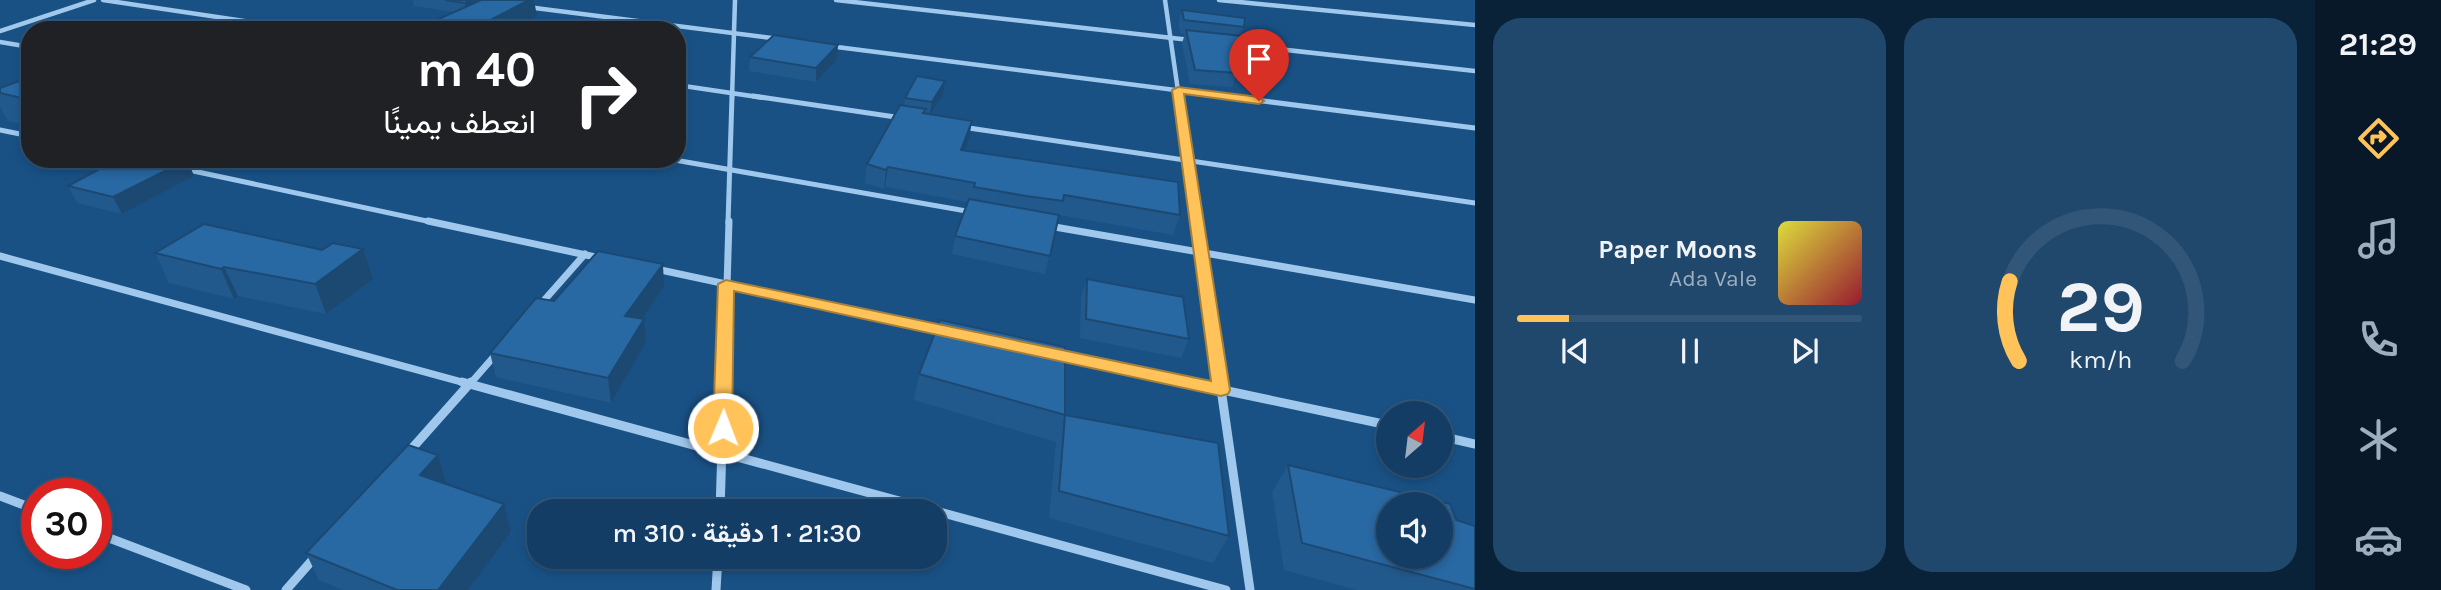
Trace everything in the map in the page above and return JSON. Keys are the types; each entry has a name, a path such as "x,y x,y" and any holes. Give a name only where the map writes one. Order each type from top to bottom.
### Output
{"street":[{"path":"30,21 93,0"},
{"path":"103,0 244,21"},
{"path":"720,499 735,0"},
{"path":"836,0 1197,40"},
{"path":"1165,0 1250,590"},
{"path":"1219,0 1475,25"},
{"path":"526,7 634,21"},
{"path":"0,31 21,24"},
{"path":"686,28 789,41"},
{"path":"0,42 21,46"},
{"path":"1225,43 1475,71"},
{"path":"816,44 1475,128"},
{"path":"686,86 905,118"},
{"path":"958,127 1475,203"},
{"path":"0,130 21,134"},
{"path":"686,162 985,215"},
{"path":"179,168 611,260"},
{"path":"1039,224 1475,300"},
{"path":"532,314 585,254"},
{"path":"0,256 1226,590"},
{"path":"649,268 954,333"},
{"path":"396,466 505,344"},
{"path":"1048,353 1376,422"},
{"path":"1453,439 1475,444"},
{"path":"0,496 21,504"},
{"path":"112,539 246,590"},
{"path":"286,590 322,549"},
{"path":"716,590 717,569"}],"building":[{"path":"445,0 470,0 465,3"},
{"path":"481,0 529,0 488,21 434,21"},
{"path":"1182,10 1245,18 1244,27 1184,20"},
{"path":"1186,30 1242,36 1237,73 1195,70"},
{"path":"774,35 838,45 816,68 750,57"},
{"path":"917,76 945,81 932,102 905,98"},
{"path":"21,80 21,98 0,93 0,88"},
{"path":"900,105 926,109 923,113 972,121 961,150 1178,182 1180,215 1064,195 1063,201 1026,196 974,187 975,183 888,167 886,170 867,164"},
{"path":"101,168 171,168 113,197 68,186"},
{"path":"969,199 1059,215 1050,256 955,236"},
{"path":"204,224 322,250 333,243 363,249 315,284 224,267 221,269 155,253"},
{"path":"598,251 663,264 625,316 644,319 608,378 490,353 536,298 554,301"},
{"path":"1087,279 1183,297 1189,339 1086,319"},
{"path":"940,320 1065,347 1065,415 919,374"},
{"path":"1065,415 1218,443 1229,536 1059,491"},
{"path":"408,445 438,455 420,475 504,504 438,590 397,590 306,553"},
{"path":"1288,465 1400,492 1376,492 1376,563 1302,543"},
{"path":"1453,512 1456,520 1475,526 1475,589 1400,569 1453,569"}],"route":[{"path":"723,428 726,284 1221,390 1178,90 1259,101"}]}
